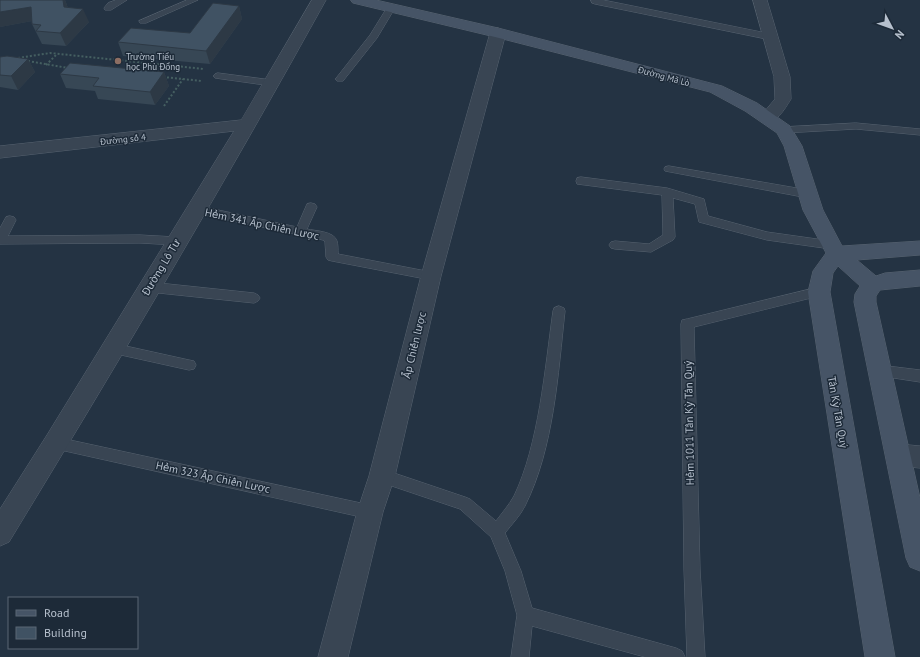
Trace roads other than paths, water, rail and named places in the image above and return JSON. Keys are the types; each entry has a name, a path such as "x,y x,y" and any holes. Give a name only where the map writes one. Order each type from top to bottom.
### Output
{"main road":[{"name":"Đường Mã Lò","path":"358,0 498,33 716,90 751,107 784,130 793,146 808,194 821,227 834,250 873,284"},
{"path":"834,250 920,248"},
{"name":"Tân Kỳ Tân Quý","path":"834,250 824,271 819,292 880,657"},
{"path":"920,278 885,281 873,284 866,294 865,302 879,371 909,456 920,558"}],"street":[{"name":"Đường Lô Tư","path":"0,532 56,443 272,83 319,0"},
{"path":"760,0 782,77 783,99 768,118"},
{"name":"Ấp Chiến lược","path":"333,657 370,512 382,476 431,276 498,33"},
{"name":"Đường số 4","path":"0,152 246,125"}],"lane":[{"path":"108,8 122,0"},
{"path":"143,21 194,0"},
{"path":"595,0 594,1 770,37"},
{"path":"340,79 374,36 391,8"},
{"path":"218,76 272,83"},
{"path":"784,130 856,126 920,132"},
{"path":"669,169 808,194"},
{"path":"581,181 667,192 700,202 703,220 767,236 834,250"},
{"path":"615,245 651,248 669,237 667,192"},
{"path":"300,232 311,207"},
{"name":"Hẻm 341 Ấp Chiến Lược","path":"195,210 326,237 331,240 332,257 431,276"},
{"path":"10,220 0,240 140,239 176,241"},
{"path":"149,287 254,298"},
{"name":"Hẻm 1011 Tân Kỳ Tân Quý","path":"696,657 692,569 687,324 819,292"},
{"path":"497,532 521,498 536,453 550,381 559,311"},
{"path":"112,348 189,365"},
{"path":"879,371 920,376"},
{"name":"Hẻm 323 Ấp Chiến Lược","path":"56,443 370,512"},
{"path":"382,476 465,504 497,532 513,570 525,615 520,657"},
{"path":"525,615 676,657"}],"place":[{"name":"Trường Tiểu học Phù Đổng","path":"118,61"}]}
